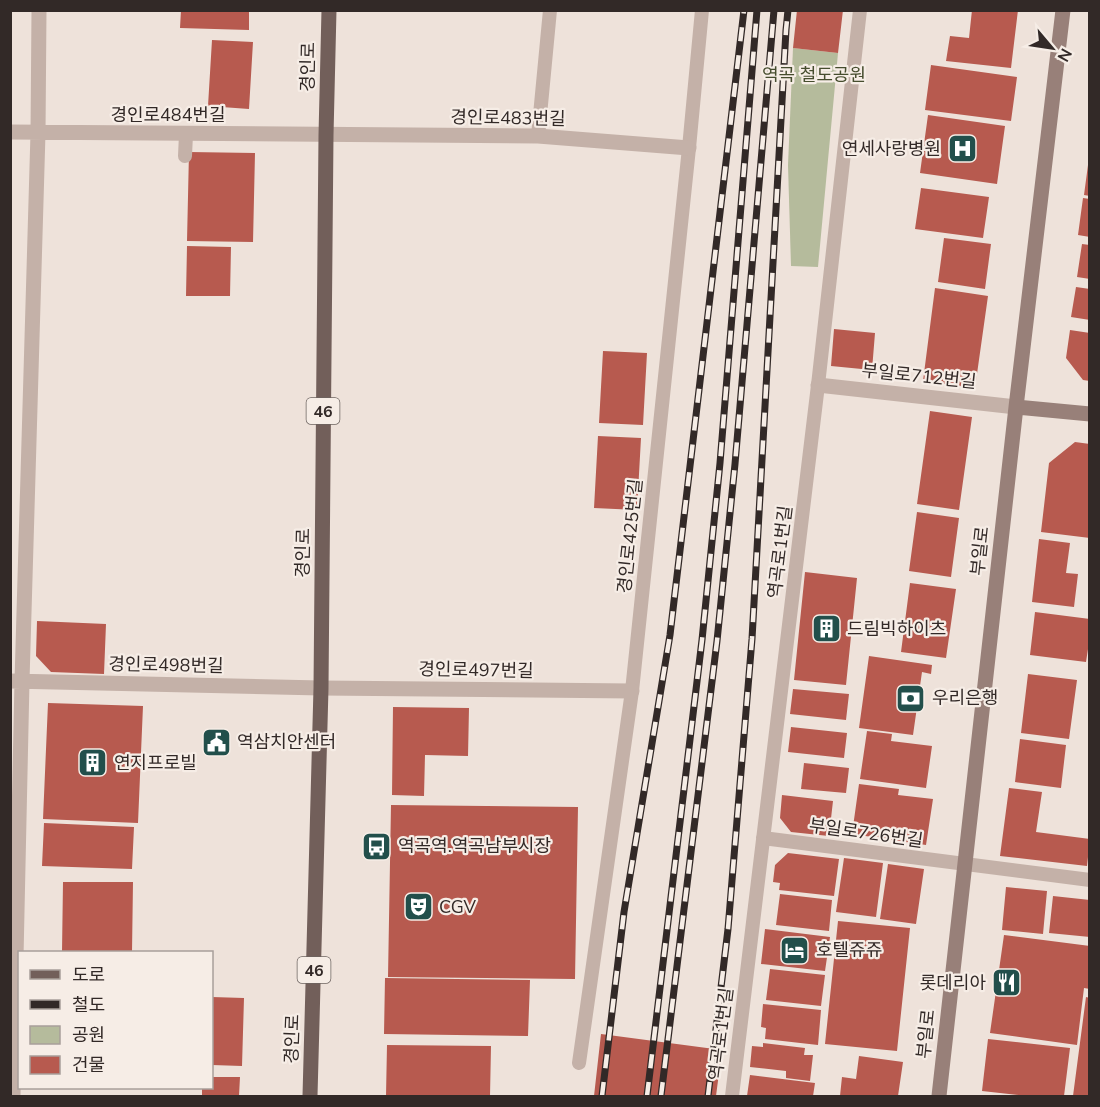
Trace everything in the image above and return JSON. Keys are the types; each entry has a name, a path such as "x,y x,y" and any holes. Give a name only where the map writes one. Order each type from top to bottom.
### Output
{"main road":[{"name":"경인로","path":"310,1096 321,688 328,10"}],"street":[{"path":"13,1096 16,681 38,133 39,10"},
{"name":"부일로","path":"939,1096 1063,10"},
{"name":"경인로484번길","path":"10,132 326,135"},
{"name":"경인로483번길","path":"326,135 538,136 689,148"},
{"name":"부일로712번길","path":"818,385 1016,407"},
{"path":"1016,407 1089,414"},
{"name":"경인로498번길","path":"16,681 321,688"},
{"name":"경인로497번길","path":"321,688 632,691"}],"lane":[{"path":"538,136 550,10"},
{"name":"경인로425번길","path":"579,1063 632,691 702,10"},
{"name":"역곡로1번길","path":"732,1096 818,385 860,10"},
{"path":"185,156 186,134"},
{"name":"부일로726번길","path":"763,838 1089,880"}],"green space":[{"name":"역곡 철도공원","path":"793,48 838,53 818,267 791,266 788,165"}],"building":[{"path":"181,10 249,10 249,30 180,28"},
{"path":"797,10 843,10 838,53 793,48"},
{"path":"972,10 1018,10 1011,68 946,61 950,36 969,38"},
{"path":"212,40 253,42 249,109 208,106"},
{"path":"931,65 1017,77 1011,121 925,110"},
{"name":"연세사랑병원","path":"928,115 1005,126 997,184 920,173"},
{"path":"189,152 255,153 253,242 187,241"},
{"path":"1088,165 1090,165 1090,196 1084,195"},
{"path":"921,188 989,197 983,238 915,229"},
{"path":"1083,198 1090,199 1090,237 1078,235"},
{"path":"944,238 991,244 985,289 938,282"},
{"path":"1082,244 1090,245 1090,279 1077,277"},
{"path":"187,246 231,247 230,296 186,296"},
{"path":"1076,287 1090,289 1090,320 1071,317"},
{"path":"935,288 988,296 975,388 923,381"},
{"path":"834,329 875,333 872,370 831,366"},
{"path":"1070,330 1090,333 1090,381 1083,380 1066,358"},
{"path":"603,351 647,353 643,425 599,423"},
{"path":"930,411 972,417 959,510 917,504"},
{"path":"598,436 641,438 637,510 594,508"},
{"path":"1075,442 1090,444 1090,538 1041,532 1049,463"},
{"path":"917,512 959,518 951,577 909,571"},
{"path":"1039,539 1070,543 1066,573 1078,574 1074,607 1032,602"},
{"name":"드림빅하이츠","path":"805,572 857,578 846,685 794,680"},
{"path":"910,583 956,589 946,658 901,652"},
{"path":"1035,612 1090,619 1086,662 1030,655"},
{"path":"37,621 106,624 104,674 51,672 36,656"},
{"path":"869,656 932,665 931,674 922,672 913,735 859,728"},
{"path":"1028,674 1077,680 1069,739 1021,733"},
{"path":"793,689 849,694 846,720 790,714"},
{"name":"연지프로빌","path":"48,703 143,706 138,823 43,819"},
{"path":"393,707 469,708 468,756 425,755 424,796 392,795"},
{"path":"791,727 847,733 844,758 788,752"},
{"path":"867,731 892,734 891,741 932,746 926,788 860,779"},
{"path":"1020,739 1066,745 1061,788 1015,782"},
{"path":"804,763 849,768 846,793 801,789"},
{"path":"859,784 899,789 898,795 933,799 926,845 852,834"},
{"path":"1009,788 1042,792 1036,832 1090,839 1087,866 1000,856"},
{"path":"782,795 833,801 829,836 791,832 780,818"},
{"path":"391,805 578,807 575,979 388,977"},
{"path":"44,823 134,827 132,869 42,866"},
{"path":"788,853 839,859 834,896 779,890 780,883 773,882 775,865"},
{"path":"844,858 883,863 876,917 836,912"},
{"path":"888,864 924,869 916,924 880,919"},
{"path":"63,882 133,882 132,951 62,951"},
{"path":"1006,887 1047,891 1043,934 1002,930"},
{"path":"780,894 832,900 829,931 776,925"},
{"path":"1053,896 1090,900 1090,937 1049,933"},
{"path":"838,921 910,928 897,1051 825,1044"},
{"name":"호텔쥬쥬","path":"765,929 830,937 825,971 761,964"},
{"path":"1004,935 1090,946 1090,989 1084,988 1077,1045 990,1033"},
{"path":"770,969 825,975 821,1006 766,1000"},
{"path":"385,978 530,980 528,1036 384,1034"},
{"path":"213,997 244,998 242,1066 213,1065"},
{"path":"1086,997 1090,998 1090,1096 1073,1096"},
{"path":"763,1004 821,1010 818,1045 765,1039 766,1028 761,1027"},
{"path":"601,1034 722,1050 716,1096 594,1096"},
{"path":"988,1039 1070,1048 1064,1096 1028,1096 982,1091"},
{"path":"763,1043 805,1048 804,1055 813,1055 810,1081 786,1078 786,1071 750,1067 752,1046 763,1047"},
{"path":"387,1045 491,1046 490,1096 386,1096"},
{"path":"859,1056 903,1062 898,1096 840,1096 842,1077 856,1079"},
{"path":"750,1075 815,1083 813,1096 747,1096"},
{"path":"213,1077 240,1077 239,1096 202,1096 202,1089 213,1089"}],"railway":[{"path":"602,1096 624,912 670,635 744,10"},
{"path":"647,1096 702,640 720,463 757,10"},
{"path":"661,1096 717,641 735,464 774,10"},
{"path":"708,1096 728,929 752,639 788,10"}],"place":[{"name":"연세사랑병원","path":"962,149"},
{"name":"드림빅하이츠","path":"826,629"},
{"name":"우리은행","path":"911,698"},
{"name":"역삼치안센터","path":"216,742"},
{"name":"연지프로빌","path":"93,763"},
{"name":"역곡역.역곡남부시장","path":"377,846"},
{"name":"CGV","path":"418,907"},
{"name":"호텔쥬쥬","path":"795,950"},
{"name":"롯데리아","path":"1007,983"}]}
